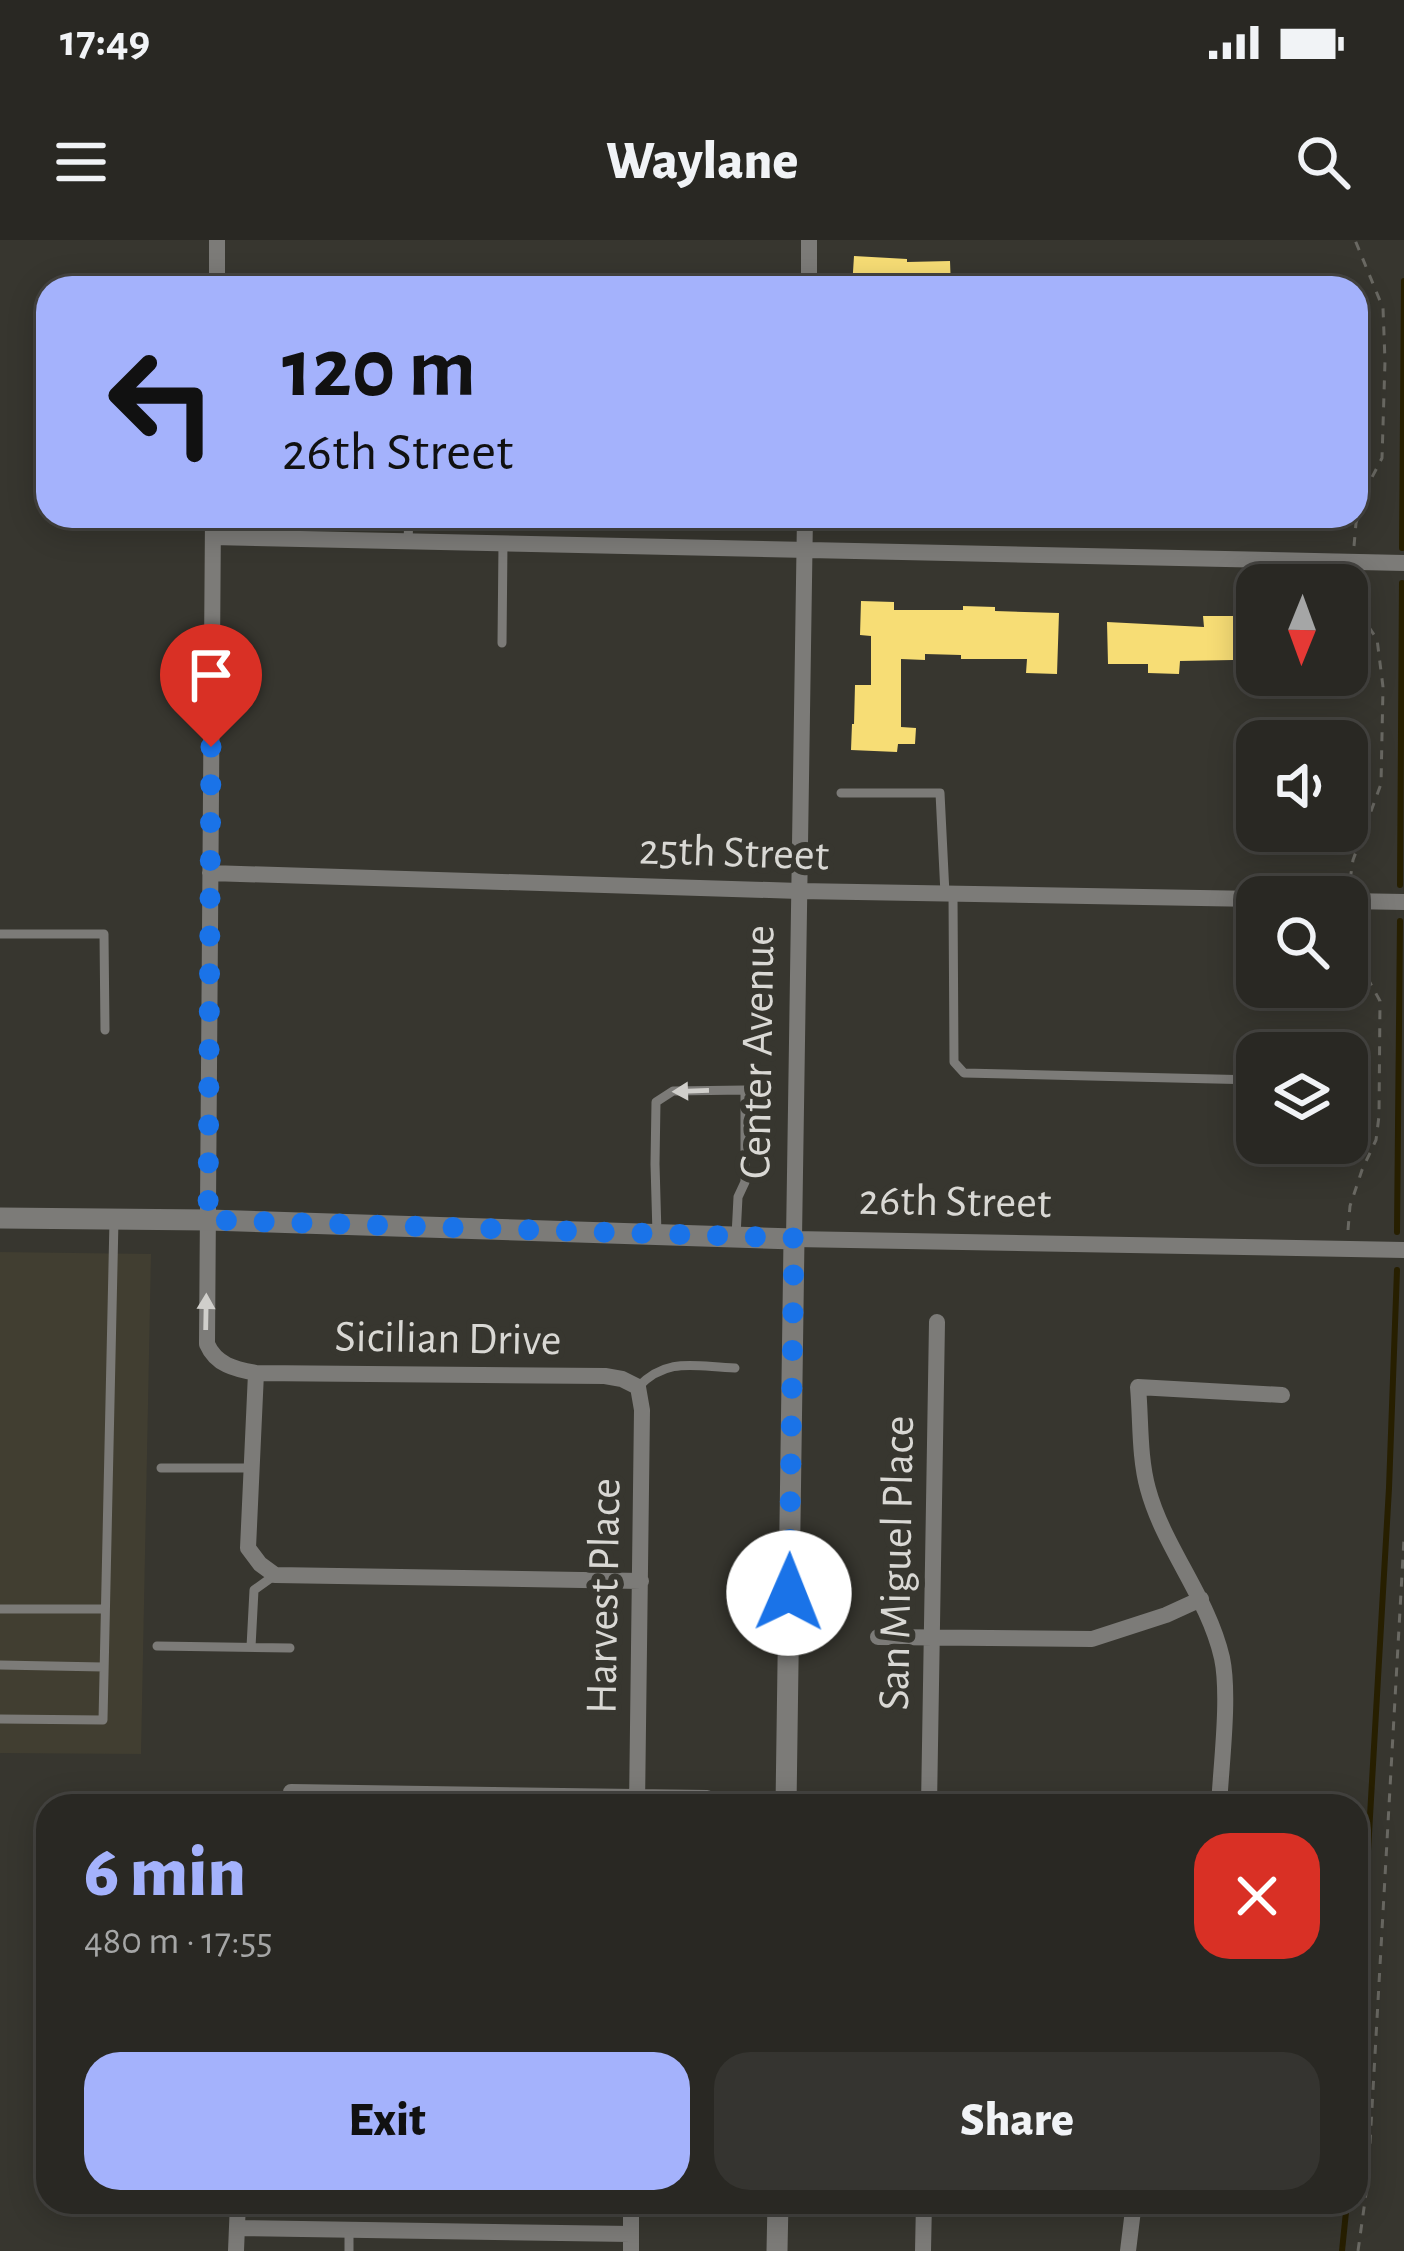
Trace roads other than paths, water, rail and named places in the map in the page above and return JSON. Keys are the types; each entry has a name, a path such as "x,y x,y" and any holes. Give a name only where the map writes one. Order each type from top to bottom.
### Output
{"street":[{"path":"217,276 218,240"},
{"path":"809,240 809,276"},
{"path":"213,528 207,1344 220,1362 256,1373 248,1548 275,1575 641,1581"},
{"name":"Center Avenue","path":"786,1794 805,528"},
{"path":"213,537 1404,563"},
{"name":"25th Street","path":"210,873 1236,899"},
{"path":"1368,901 1404,902"},
{"name":"26th Street","path":"0,1218 1404,1250"},
{"name":"San Miguel Place","path":"929,1794 937,1322"},
{"name":"Sicilian Drive","path":"256,1373 604,1376 638,1387"},
{"name":"Harvest Place","path":"637,1794 643,1410 638,1387"},
{"path":"1219,1794 1222,1658 1201,1599 1160,1522 1147,1486 1138,1387 1282,1395"},
{"path":"878,1637 1092,1639 1201,1599"},
{"path":"291,1792 360,1794"},
{"path":"236,2251 238,2214"},
{"path":"777,2251 778,2214"},
{"path":"923,2251 924,2214"},
{"path":"1128,2251 1133,2214"},
{"path":"237,2228 525,2242 631,2242"}],"lane":[{"path":"408,541 409,528"},
{"path":"502,643 503,543"},
{"path":"841,794 940,794 949,894 954,1062 964,1073 1236,1079"},
{"path":"0,934 104,934 105,1030"},
{"path":"657,1234 656,1102 673,1091 745,1090 745,1182 738,1197 736,1236"},
{"path":"0,1719 103,1720 114,1220"},
{"path":"638,1387 668,1366 735,1368"},
{"path":"161,1468 251,1468"},
{"path":"251,1647 254,1590 275,1575"},
{"path":"0,1609 104,1610"},
{"path":"157,1646 290,1648"},
{"path":"0,1665 103,1667"},
{"path":"349,2230 349,2251"}],"waterway":[{"path":"1402,548 1404,281"},
{"path":"1400,885 1402,583"},
{"path":"1397,1232 1400,921"},
{"path":"1368,1851 1397,1270"},
{"path":"1342,2251 1346,2214"}]}
